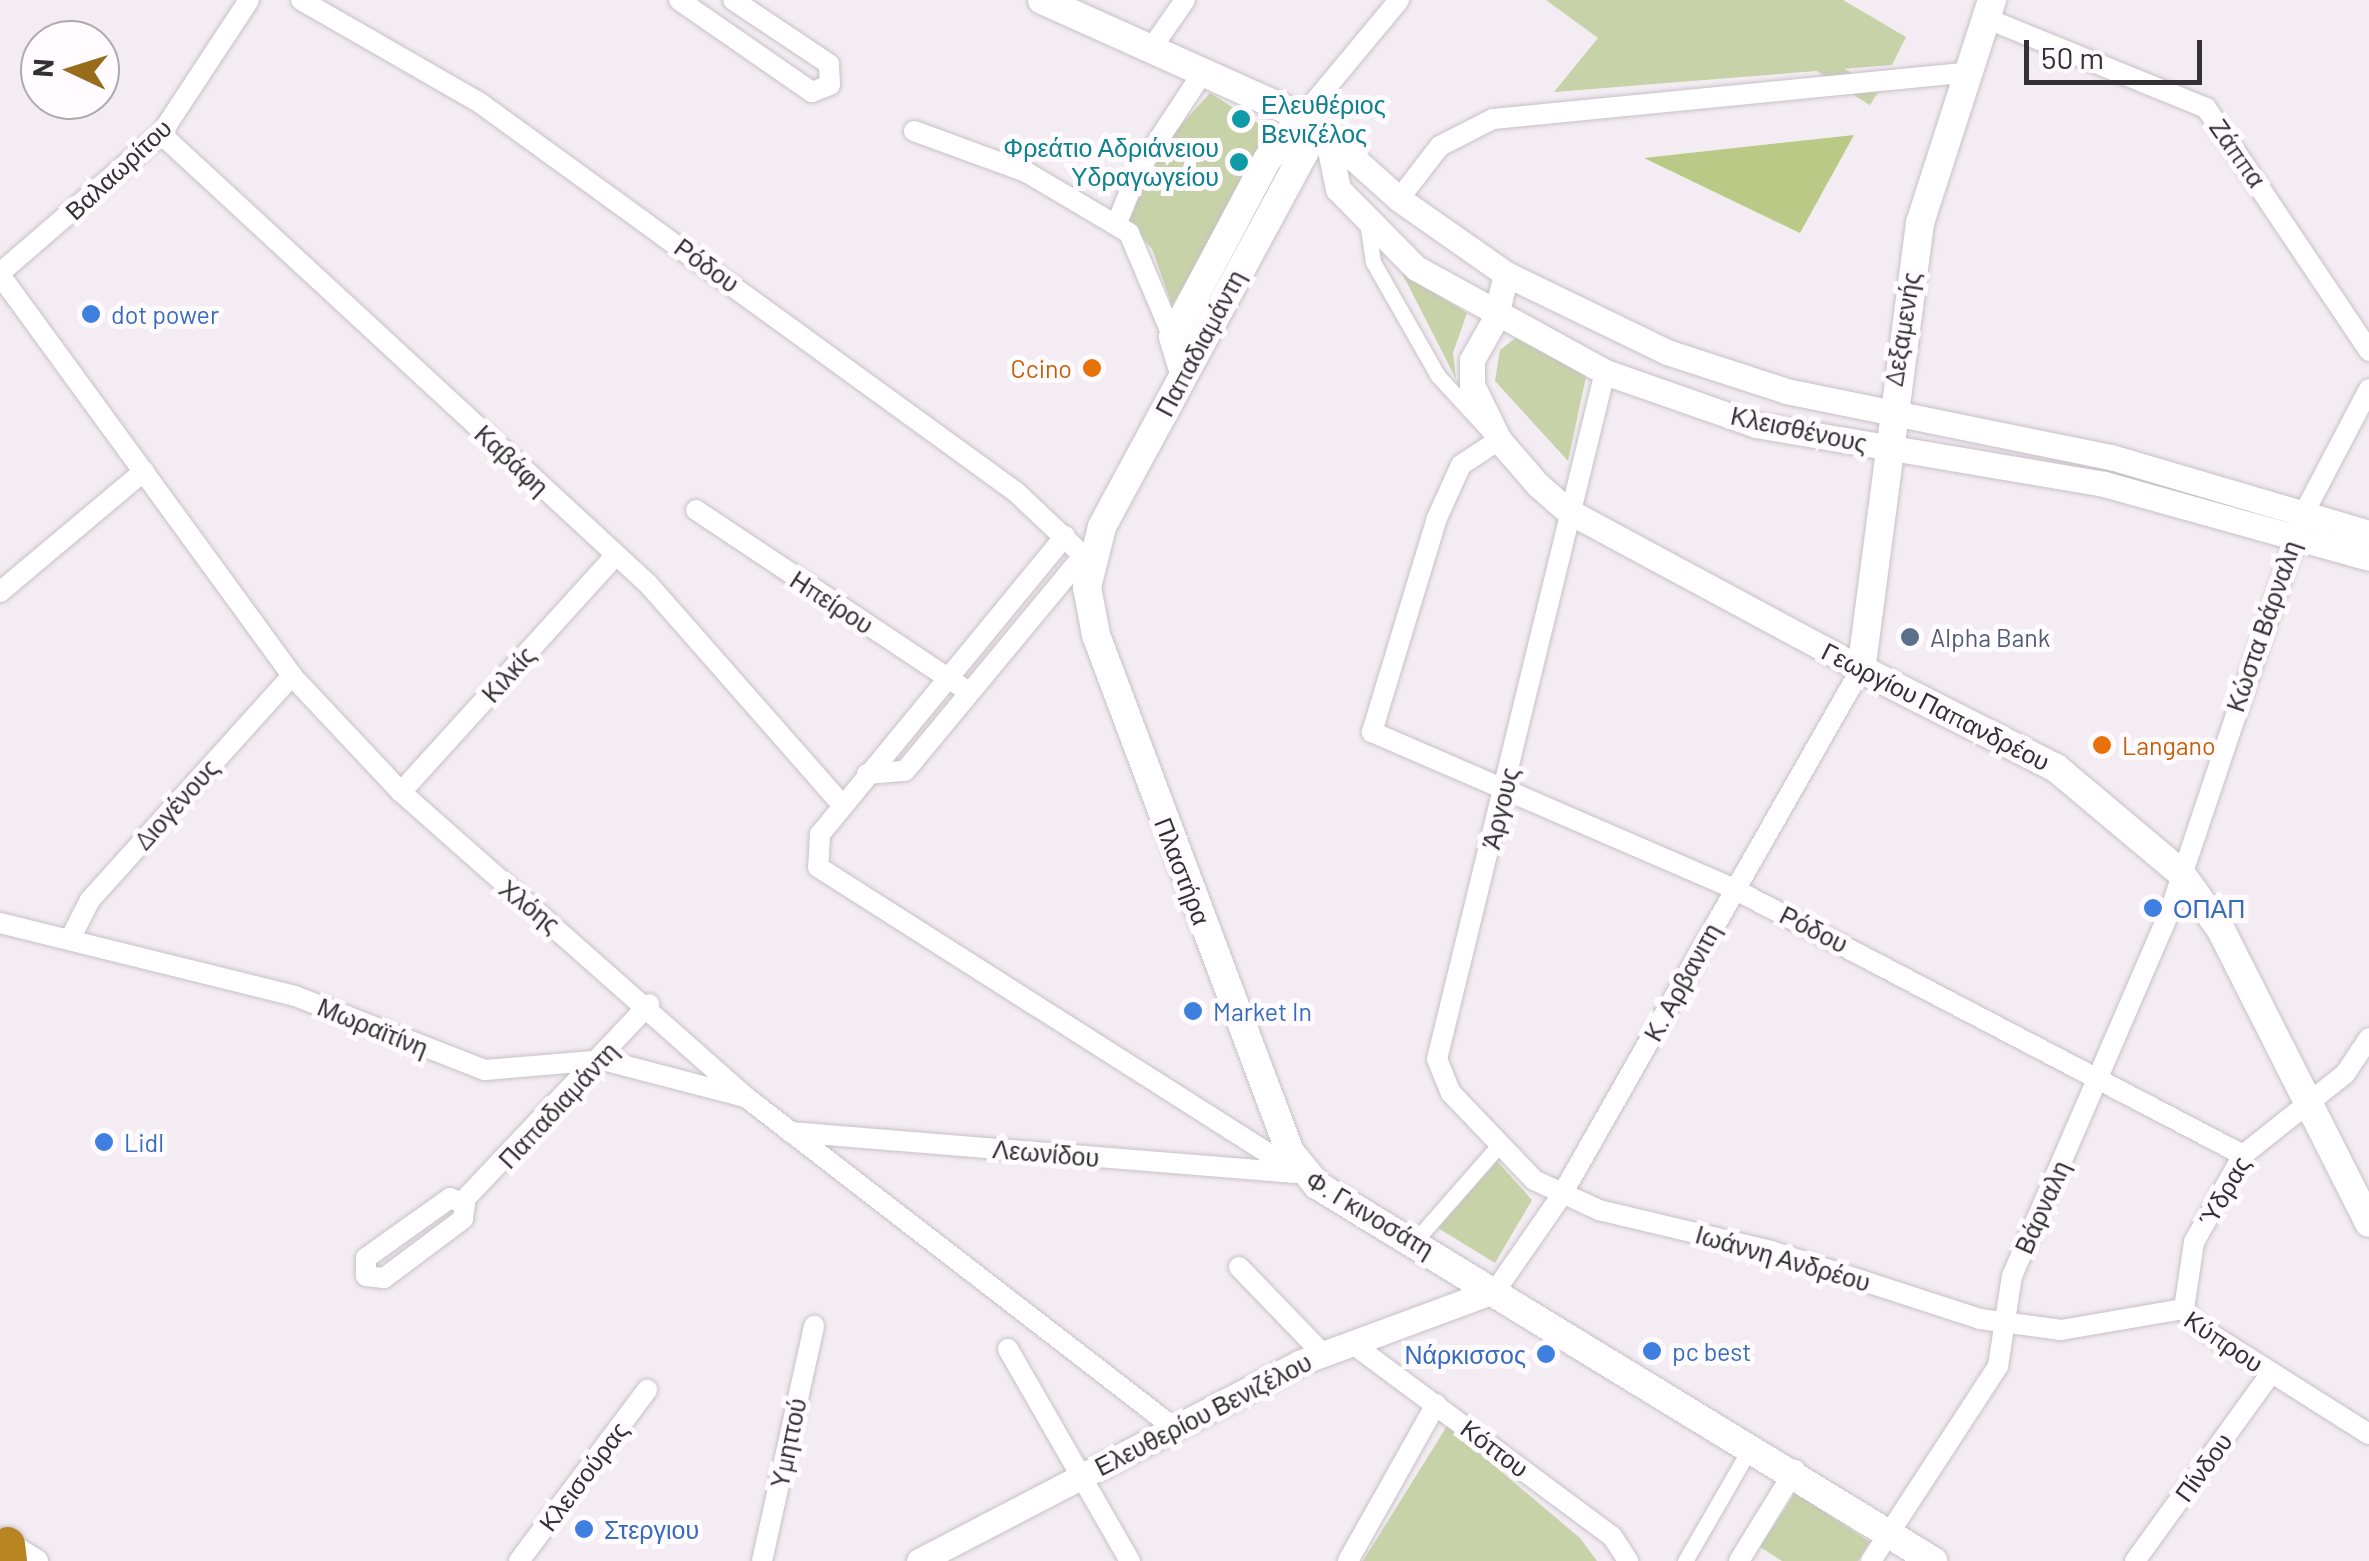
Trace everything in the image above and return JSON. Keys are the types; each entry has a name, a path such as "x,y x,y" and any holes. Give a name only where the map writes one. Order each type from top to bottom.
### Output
{"main road":[{"path":"1042,0 1154,46 1316,126"},
{"name":"Δεξαμενής","path":"1861,669 1888,412 1920,224 1987,9"},
{"name":"Παπαδιαμάντη","path":"1173,337 1267,160 1316,126"},
{"name":"Παπαδιαμάντη","path":"1087,559 1316,126"},
{"path":"1173,337 1184,372"},
{"name":"Πλαστήρα","path":"1087,559 1096,635 1301,1174"},
{"name":"Γεωργίου Παπανδρέου","path":"1861,669 2056,768 2180,872 2220,930 2369,1223"},
{"name":"Φ. Γκινοσάτη","path":"1301,1174 1795,1470 1933,1561"}],"street":[{"name":"Βαλαωρίτου","path":"0,274 161,134 250,0"},
{"name":"Ρόδου","path":"301,0 480,103 1065,536 1087,559"},
{"path":"679,0 758,60 812,92 830,85 830,64 776,32 734,0"},
{"path":"1154,46 1184,0"},
{"name":"Παπαδιαμάντη","path":"1316,126 1398,0"},
{"name":"Ζάππα","path":"1987,9 2206,108 2369,351"},
{"path":"758,60 776,32"},
{"path":"1117,223 1138,171 1204,70"},
{"path":"1398,200 1440,146 1493,119 1964,73"},
{"name":"Κλεισθένους","path":"1316,126 1398,200 1506,274 1735,377 2111,457 2299,524 2369,558"},
{"name":"Κλεισθένους","path":"1316,126 1338,189 1416,268 1495,319 1605,372 1756,424 2104,484 2299,524 2369,533"},
{"path":"914,131 1026,172 1117,223 1147,259 1173,337"},
{"name":"Καβάφη","path":"161,134 615,556 843,806"},
{"path":"1367,222 1373,262 1438,376 1499,440"},
{"name":"Χλόης","path":"0,274 292,676 402,792 649,1004 747,1098 1172,1427"},
{"name":"Γεωργίου Παπανδρέου","path":"1506,274 1495,319 1470,376 1499,440 1568,511 1861,669"},
{"name":"Άργους","path":"1561,1196 1500,1144 1451,1093 1437,1058 1605,372"},
{"name":"Κώστα Βάρναλη","path":"2180,872 2299,524 2369,390"},
{"name":"Ρόδου","path":"1499,440 1461,465 1437,518 1372,732 1734,888 2101,1075 2243,1155"},
{"path":"2104,484 2111,457"},
{"path":"0,592 144,471"},
{"name":"Ηπείρου","path":"696,510 969,692"},
{"path":"843,806 1065,536"},
{"name":"Κιλκίς","path":"402,792 615,556"},
{"name":"Παπαδιαμάντη","path":"867,774 905,770 1087,559"},
{"name":"Κ. Αρβανιτη","path":"1496,1290 1561,1196 1861,669"},
{"name":"Διογένους","path":"70,939 90,900 292,676"},
{"name":"Φ. Γκινοσάτη","path":"843,806 820,834 815,858 827,875 1012,996 1301,1174"},
{"name":"Βάρναλη","path":"1871,1561 1977,1410 2005,1321 2012,1276 2101,1075 2180,872"},
{"name":"Μωραϊτίνη","path":"0,922 295,996 486,1070 603,1060 747,1098"},
{"name":"Παπαδιαμάντη","path":"463,1201 448,1199 368,1257 365,1274 384,1278 462,1220 463,1201 603,1060 649,1004"},
{"name":"Ύδρας","path":"2184,1309 2194,1242 2243,1155 2309,1101 2369,1038"},
{"name":"Λεωνίδου","path":"790,1132 1301,1174"},
{"path":"1415,1241 1500,1144"},
{"name":"Ιωάννη Ανδρέου","path":"1561,1196 2005,1321"},
{"path":"1239,1268 1322,1354"},
{"name":"Ελευθερίου Βενιζέλου","path":"919,1561 1172,1427 1322,1354 1496,1290"},
{"name":"Κύπρου","path":"2005,1321 2061,1330 2184,1309 2271,1373 2369,1434"},
{"name":"Υμηττού","path":"762,1561 814,1326"},
{"name":"Κόττου","path":"1353,1344 1612,1536 1628,1561"},
{"path":"1008,1349 1076,1477 1130,1561"},
{"name":"Πίνδου","path":"2135,1561 2271,1373"},
{"name":"Κλεισούρας","path":"519,1561 647,1390"},
{"path":"1348,1561 1436,1404"},
{"path":"1685,1561 1752,1445"},
{"path":"1748,1558 1795,1470"}],"green space":[{"path":"1546,0 1843,0 1906,37 1892,65 1554,92 1598,38"},
{"path":"1708,0 1739,0 1879,91 1870,105"},
{"path":"1210,93 1275,134 1172,305 1152,249 1127,221 1170,137"},
{"path":"1854,135 1800,233 1644,158"},
{"path":"1402,273 1467,313 1453,353 1456,379"},
{"path":"1517,337 1587,372 1568,461 1495,381 1500,350"},
{"path":"1497,1161 1532,1200 1495,1263 1438,1228"},
{"path":"1447,1426 1580,1538 1597,1561 1363,1561"},
{"path":"1795,1493 1870,1542 1858,1561 1782,1561 1760,1547"}],"place":[{"name":"Ελευθέριος Βενιζέλος","path":"1241,119"},
{"name":"Φρεάτιο Αδριάνειου Υδραγωγείου","path":"1239,162"},
{"name":"dot power","path":"91,314"},
{"name":"Ccino","path":"1092,368"},
{"name":"Alpha Bank","path":"1910,637"},
{"name":"Langano","path":"2102,745"},
{"name":"ΟΠΑΠ","path":"2153,908"},
{"name":"Market In","path":"1193,1011"},
{"name":"Lidl","path":"104,1142"},
{"name":"pc best","path":"1652,1351"},
{"name":"Νάρκισσος","path":"1546,1354"},
{"name":"Στεργιου","path":"584,1529"}]}
